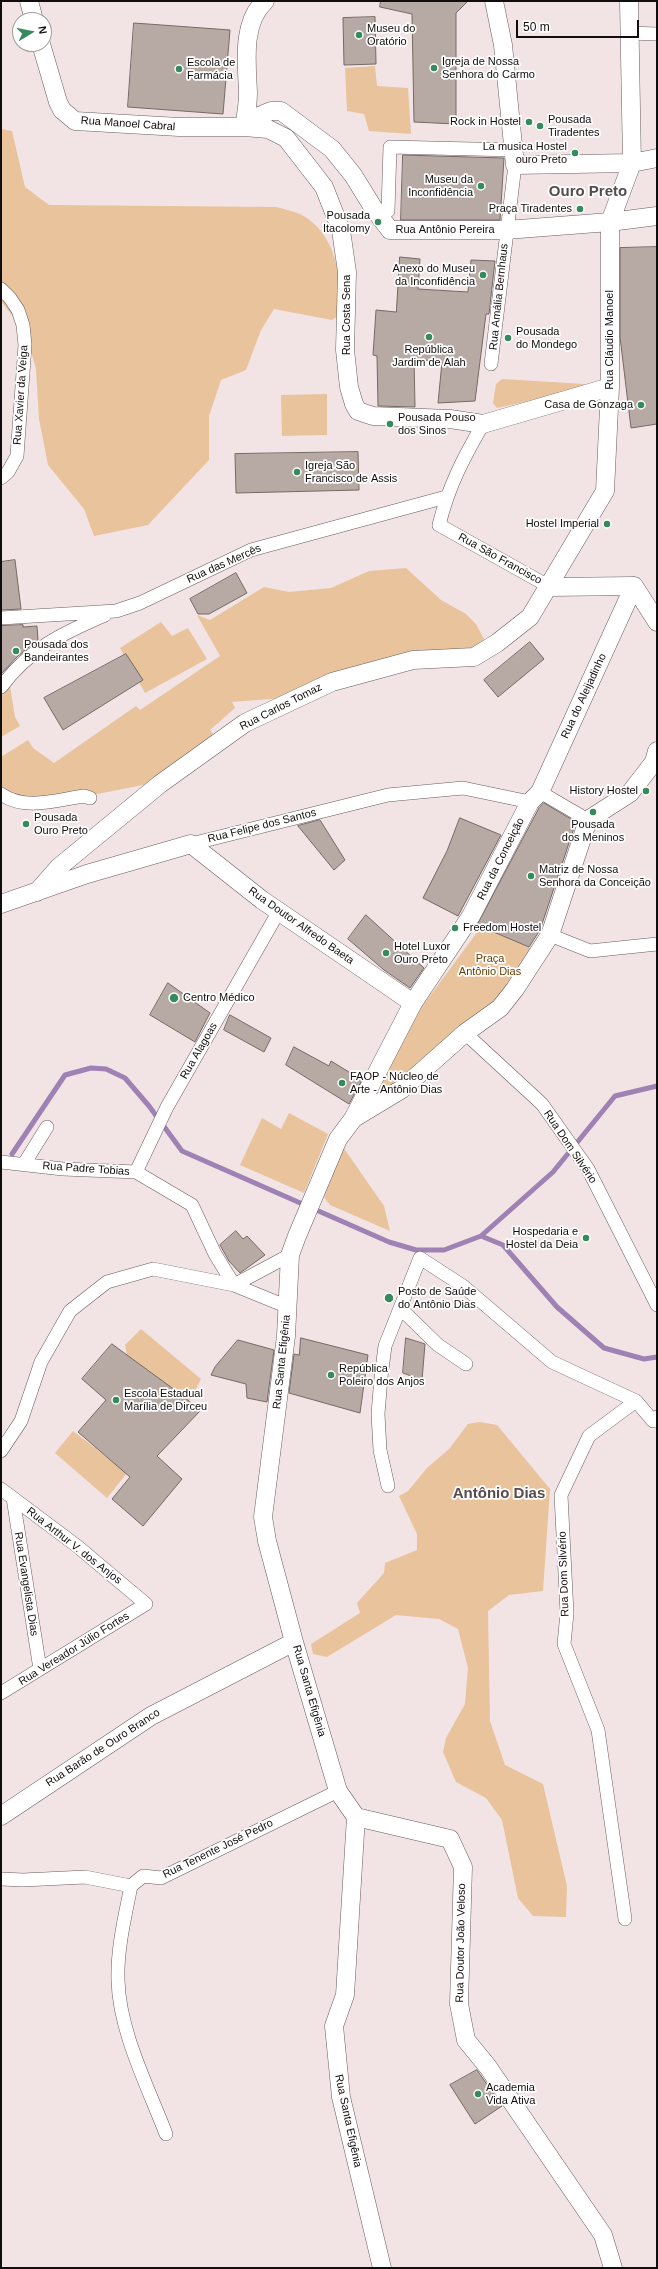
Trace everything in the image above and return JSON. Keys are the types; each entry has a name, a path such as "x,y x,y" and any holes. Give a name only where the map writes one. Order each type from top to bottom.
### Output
{"street":[{"path":"29,1 32,12"},
{"path":"244,127 248,95 246,54 248,34 265,1"},
{"path":"494,1 504,45 514,157"},
{"path":"610,222 632,163 628,33 629,1"},
{"path":"628,33 657,34"},
{"name":"Rua Manoel Cabral","path":"43,52 58,102 62,110 75,120 179,127 244,127"},
{"name":"Rua Antônio Pereira","path":"244,127 259,116 271,110 281,111 332,149 353,175 380,219 390,230 506,230 610,222 657,216"},
{"name":"Rua Costa Sena","path":"244,127 268,130 286,138 317,175 334,210 341,230 347,272 345,350 349,387 354,404 358,411 374,416 450,419 483,424"},
{"path":"388,212 390,147 514,157 632,163 657,158"},
{"name":"Rua Amália Bernhaus","path":"491,364 514,157"},
{"name":"Rua Cláudio Manoel","path":"550,587 605,491 610,387 610,222"},
{"name":"Rua Xavier da Veiga","path":"1,289 10,298 18,310 23,325 25,346 17,456 11,468 1,478"},
{"path":"446,497 458,467 483,424 610,387"},
{"name":"Rua São Francisco","path":"446,497 439,526 550,587 634,586"},
{"name":"Rua das Mercês","path":"1,618 116,610 140,603 251,550 446,497"},
{"path":"634,586 657,622"},
{"name":"Rua do Aleijadinho","path":"535,797 634,586"},
{"name":"Rua Carlos Tomaz","path":"37,892 59,867 160,784 245,723 332,682 413,660 474,657 497,643 530,617 550,587"},
{"path":"1,687 20,665 60,634 116,610"},
{"path":"353,1119 402,1089 465,1032 500,1008 515,989 550,935 588,820 630,793 654,762 657,750"},
{"name":"Rua Felipe dos Santos","path":"1,904 87,874 191,844 388,795 463,788 535,797 588,820"},
{"path":"1,794 14,801 25,804 84,796 90,798"},
{"name":"Rua da Conceição","path":"413,1003 471,916 535,797"},
{"name":"Rua Doutor Alfredo Baeta","path":"191,844 279,911 413,1003"},
{"name":"Rua Alagoas","path":"136,1172 167,1107 279,911"},
{"path":"550,935 590,951 657,944"},
{"path":"353,1119 413,1003"},
{"name":"Rua Dom Silvério","path":"465,1032 542,1104 588,1169 657,1305"},
{"name":"Rua Santa Efigênia","path":"353,1119 338,1140 290,1255 286,1336 263,1517 267,1541 294,1642 338,1791 356,1817 345,1995 334,2026 341,2096 382,2268"},
{"path":"24,1164 47,1127"},
{"name":"Rua Padre Tobias","path":"1,1162 63,1169 136,1172 192,1205 215,1254 234,1285"},
{"path":"234,1285 290,1255"},
{"path":"388,1486 380,1450 378,1414 385,1346 392,1325 401,1309 409,1283 420,1258 463,1286 552,1362 636,1401 653,1421 657,1417"},
{"path":"1,1451 21,1421 41,1362 70,1311 106,1282 153,1269 234,1285 288,1307"},
{"path":"401,1309 438,1345 466,1364"},
{"name":"Rua Dom Silvério","path":"625,1919 598,1730 564,1644 567,1613 561,1495 589,1436 636,1401"},
{"name":"Rua Arthur V. dos Anjos","path":"1,1489 78,1546 146,1604"},
{"name":"Rua Evangelista Dias","path":"13,1498 40,1669"},
{"name":"Rua Vereador Júlio Fortes","path":"1,1693 146,1604"},
{"name":"Rua Barão de Ouro Branco","path":"1,1816 151,1716 294,1642"},
{"name":"Rua Tenente José Pedro","path":"131,1886 143,1876 162,1878 338,1791"},
{"name":"Rua Doutor João Veloso","path":"356,1817 450,1839 463,1867 459,2004 466,2040 492,2073 603,2235 613,2268"},
{"path":"1,1879 23,1880 85,1877 131,1886 124,1919 118,1980 121,2006 139,2066 166,2134"}],"green space":[{"path":"375,66 377,86 408,88 411,134 369,131 364,114 347,111 345,68"},
{"path":"1,129 12,131 25,187 49,205 276,207 300,214 312,222 322,232 334,257 340,285 341,314 332,320 274,309 261,330 246,370 221,380 209,416 209,460 148,525 94,536 84,509 48,465 39,419 36,369 26,334 1,301"},
{"path":"502,379 584,384 584,389 497,408 493,403 496,384"},
{"path":"327,394 327,435 282,436 281,395"},
{"path":"406,568 441,600 466,614 476,624 487,645 296,697 232,702 235,708 210,730 213,734 199,750 148,784 92,795 30,799 20,797 1,786 1,757 28,740 33,748 54,763 136,706 140,710 220,656 197,615 210,620 264,587 289,592 331,588 369,571"},
{"path":"161,622 172,636 188,628 207,659 145,693 120,648"},
{"path":"10,686 15,717 20,726 1,737 1,696"},
{"name":"Praça Antônio Dias","path":"481,927 533,949 516,982 415,1078 376,1097 375,1089 421,1008"},
{"path":"289,1113 328,1134 304,1193 240,1165 262,1118 281,1129"},
{"path":"343,1147 384,1206 390,1231 330,1205 324,1197"},
{"path":"141,1329 201,1379 189,1402 127,1355 125,1345"},
{"path":"479,1422 497,1425 550,1489 543,1591 509,1595 488,1611 490,1721 505,1765 543,1784 567,1886 566,1917 533,1916 518,1898 502,1820 486,1798 456,1782 443,1752 446,1738 465,1704 468,1668 458,1629 439,1619 396,1615 327,1657 313,1654 311,1644 360,1613 357,1603 384,1573 385,1563 417,1550 417,1534 399,1496 408,1491 427,1468 449,1449 468,1424"},
{"path":"73,1431 112,1461 144,1433 163,1450 127,1473 107,1498 55,1453"}],"building":[{"name":"Igreja de Nossa Senhora do Carmo","path":"381,1 468,1 456,13 456,124 414,122 412,14 380,7"},
{"name":"Museu do Oratório","path":"375,17 376,64 344,65 343,18"},
{"name":"Escola de Farmácia","path":"134,23 230,30 223,114 128,107"},
{"name":"Museu da Inconfidência","path":"403,155 504,158 500,220 401,220"},
{"path":"657,247 657,424 631,428 620,337 620,248"},
{"path":"400,257 420,259 418,289 468,292 471,260 495,261 489,314 486,314 475,401 438,403 442,362 414,359 415,407 378,406 377,356 373,355 376,310 396,312"},
{"name":"Igreja São Francisco de Assis","path":"358,452 359,490 236,493 235,454"},
{"path":"15,560 21,609 1,610 1,562"},
{"path":"236,573 247,593 209,614 198,614 190,599"},
{"name":"Pousada dos Bandeirantes","path":"23,625 23,627 37,626 38,640 18,656 1,674 1,626"},
{"path":"530,642 544,659 498,697 484,680"},
{"path":"126,654 143,680 63,730 44,698"},
{"name":"Matriz de Nossa Senhora da Conceição","path":"544,803 576,822 540,930 529,947 477,925 539,808"},
{"path":"460,818 501,835 458,916 423,898 447,851"},
{"path":"320,820 345,860 334,870 298,826"},
{"name":"Hotel Luxor Ouro Preto","path":"366,915 424,968 410,988 384,970 348,939"},
{"name":"Centro Médico","path":"168,983 210,1013 195,1042 150,1015"},
{"path":"230,1015 271,1038 264,1052 224,1030"},
{"path":"294,1047 329,1066 331,1061 362,1080 349,1104 286,1065"},
{"path":"236,1231 243,1239 247,1236 265,1255 240,1273 229,1261 220,1245"},
{"name":"República Poleiro dos Anjos","path":"301,1338 368,1355 360,1413 289,1393 294,1354 299,1355"},
{"path":"406,1338 425,1344 422,1380 403,1373"},
{"path":"238,1340 274,1350 267,1402 247,1398 246,1384 211,1375 215,1367"},
{"path":"112,1344 183,1396 200,1411 157,1456 182,1479 143,1526 112,1499 130,1477 78,1432 106,1400 82,1379"},
{"name":"Academia Vida Ativa","path":"477,2070 502,2106 475,2124 450,2085"}],"waterway":[{"path":"12,1154 65,1075 91,1068 106,1069 125,1078 149,1106 182,1151 389,1242 416,1250 444,1250 481,1236 553,1172 615,1096 657,1086"},
{"path":"481,1236 503,1245 557,1307 604,1348 644,1359 657,1357"}],"place":[{"name":"Museu do Oratório","path":"359,35"},
{"name":"Igreja de Nossa Senhora do Carmo","path":"434,68"},
{"name":"Escola de Farmácia","path":"179,69"},
{"name":"Rock in Hostel","path":"529,122"},
{"name":"Pousada Tiradentes","path":"540,126"},
{"name":"La musica Hostel ouro Preto","path":"575,153"},
{"name":"Museu da Inconfidência","path":"481,186"},
{"name":"Praça Tiradentes","path":"580,209"},
{"name":"Pousada Itacolomy","path":"378,222"},
{"name":"Anexo do Museu da Inconfidência","path":"483,275"},
{"name":"República Jardim de Alah","path":"429,337"},
{"name":"Pousada do Mondego","path":"508,338"},
{"name":"Casa de Gonzaga","path":"641,405"},
{"name":"Pousada Pouso dos Sinos","path":"390,424"},
{"name":"Igreja São Francisco de Assis","path":"297,472"},
{"name":"Hostel Imperial","path":"607,524"},
{"name":"Pousada dos Bandeirantes","path":"16,651"},
{"name":"History Hostel","path":"646,791"},
{"name":"Pousada dos Meninos","path":"593,812"},
{"name":"Pousada Ouro Preto","path":"26,824"},
{"name":"Matriz de Nossa Senhora da Conceição","path":"531,876"},
{"name":"Freedom Hostel","path":"455,928"},
{"name":"Hotel Luxor Ouro Preto","path":"386,953"},
{"name":"Centro Médico","path":"174,998"},
{"name":"FAOP - Núcleo de Arte - Antônio Dias","path":"342,1083"},
{"name":"Hospedaria e Hostel da Deia","path":"586,1238"},
{"name":"Posto de Saúde do Antônio Dias","path":"389,1298"},
{"name":"República Poleiro dos Anjos","path":"331,1375"},
{"name":"Escola Estadual Marília de Dirceu","path":"116,1400"},
{"name":"Academia Vida Ativa","path":"478,2094"}],"district":[{"name":"Ouro Preto","path":"588,192"},
{"name":"Antônio Dias","path":"499,1494"}]}
